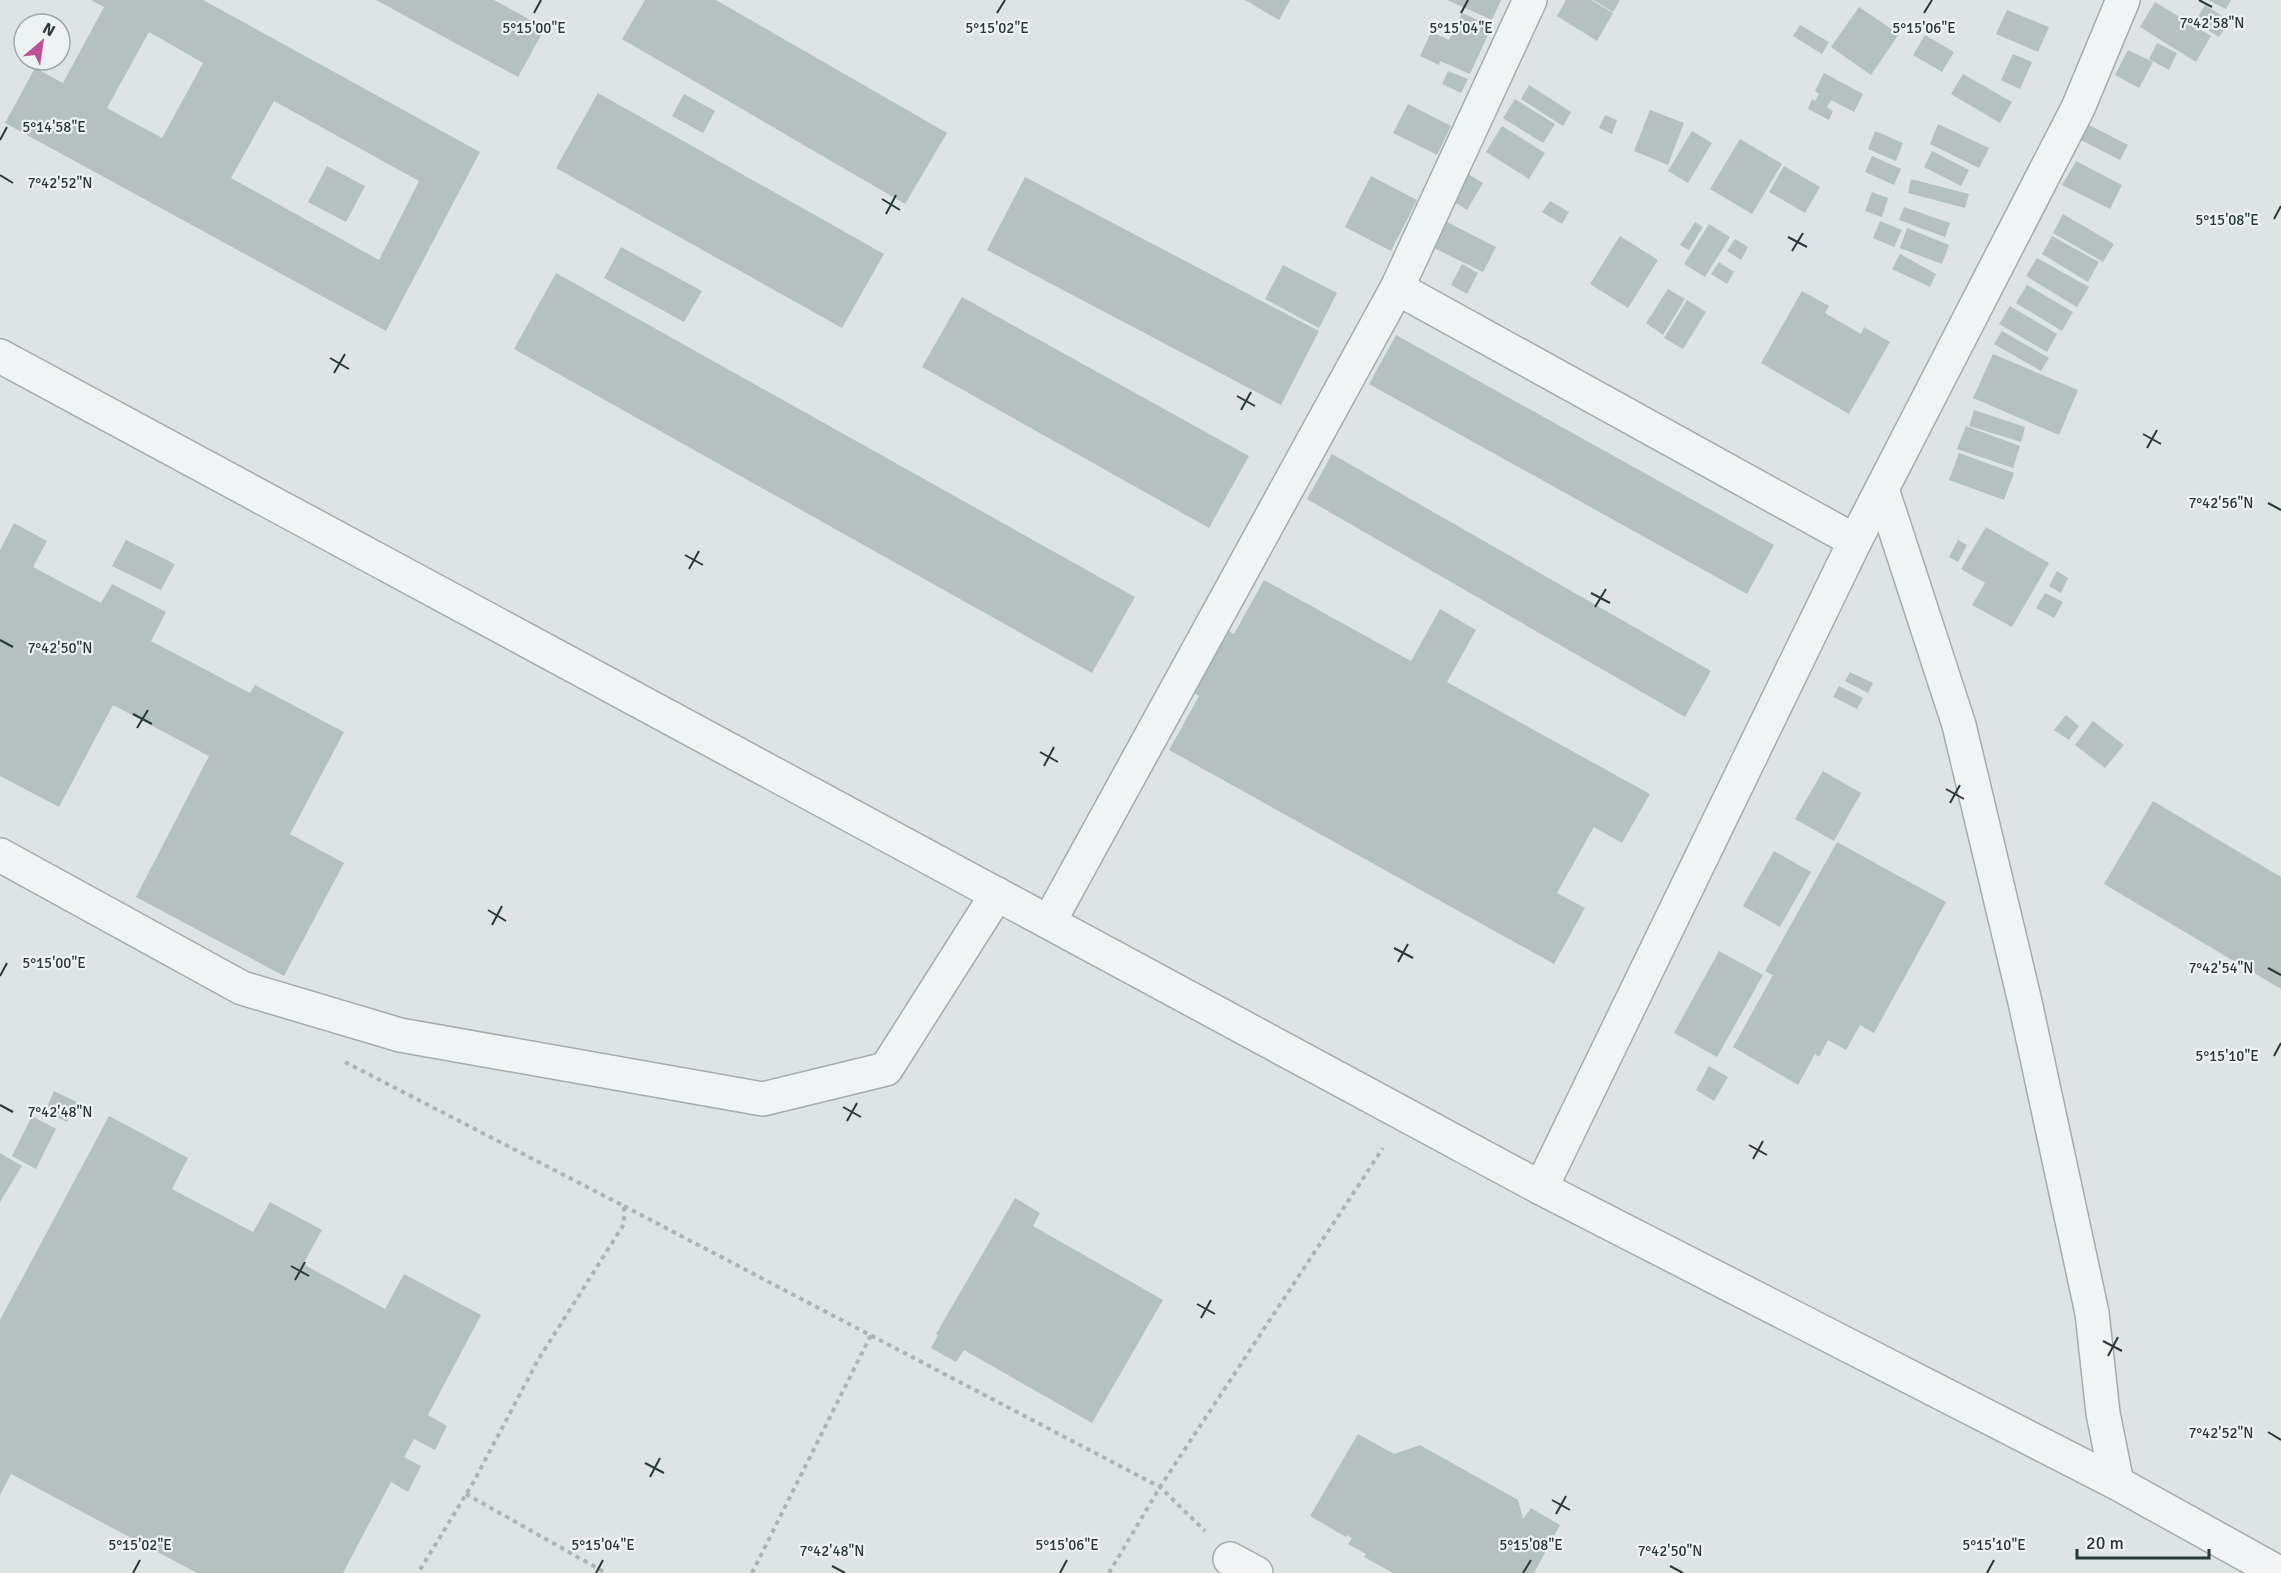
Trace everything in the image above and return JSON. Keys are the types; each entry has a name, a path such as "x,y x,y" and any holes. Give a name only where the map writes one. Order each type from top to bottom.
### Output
{"lane":[{"path":"1049,922 1397,288 1530,0"},
{"path":"1541,1188 1855,541 2078,108 2123,0"},
{"path":"1397,288 1855,541"},
{"path":"0,356 1541,1188 2117,1483 2279,1573"},
{"path":"1882,489 1959,725 2025,1002 2092,1313 2103,1413 2117,1483"},
{"path":"0,855 242,988 400,1035 763,1099 886,1069 997,894"}],"path":[{"path":"337,1058 1160,1487 1243,1566"},
{"path":"1109,1573 1160,1487 1406,1114"},
{"path":"418,1573 466,1494 538,1360 624,1224 624,1206"},
{"path":"752,1573 871,1335"},
{"path":"466,1494 606,1573"}],"building":[{"path":"91,0 203,0 480,152 386,331 5,123 33,72 42,72 63,83 69,72 72,72 72,66 104,7","holes":["149,32 203,63 162,138 107,108","274,101 419,181 379,260 231,178"]},
{"path":"376,0 494,0 545,28 518,77"},
{"path":"645,0 716,0 947,133 905,204 622,39"},
{"path":"1245,0 1290,0 1279,20"},
{"path":"1447,0 1501,0 1492,20"},
{"path":"1566,0 1591,0 1613,13 1597,41 1557,16"},
{"path":"1593,0 1620,0 1613,12"},
{"path":"2208,0 2231,0 2226,9"},
{"path":"2155,2 2211,36 2196,62 2140,27"},
{"path":"2205,5 2230,21 2219,37 2195,22"},
{"path":"1859,7 1899,34 1871,75 1831,47"},
{"path":"2007,10 2049,27 2038,52 1996,34"},
{"path":"1462,13 1492,26 1470,74 1440,61 1439,65 1420,56 1431,32 1449,40"},
{"path":"1800,25 1829,42 1822,54 1793,36"},
{"path":"1925,35 1954,52 1942,72 1913,55"},
{"path":"2157,43 2177,53 2169,70 2149,59"},
{"path":"2128,50 2153,62 2139,88 2115,75"},
{"path":"2013,54 2032,62 2020,89 2001,80"},
{"path":"1448,71 1468,79 1461,93 1442,84"},
{"path":"1824,73 1863,94 1854,112 1831,100 1827,107 1833,111 1829,120 1808,109 1812,99 1815,101 1819,94 1815,91"},
{"path":"1963,74 2012,102 2000,123 1951,94"},
{"path":"1529,85 1571,112 1563,126 1521,99"},
{"path":"598,93 884,254 842,328 556,168"},
{"path":"684,94 715,111 703,133 672,116"},
{"path":"1515,99 1555,124 1543,143 1503,118"},
{"path":"1408,104 1451,126 1437,155 1393,133"},
{"path":"1650,110 1684,123 1668,165 1634,151"},
{"path":"1605,115 1617,120 1612,134 1599,128"},
{"path":"1938,124 1989,148 1979,168 1930,144"},
{"path":"2089,125 2128,145 2120,160 2081,140"},
{"path":"1502,126 1545,153 1529,179 1486,152"},
{"path":"1692,131 1712,143 1688,183 1668,171"},
{"path":"1875,131 1903,143 1896,161 1868,149"},
{"path":"1740,139 1782,164 1752,214 1710,189"},
{"path":"1932,151 1969,170 1961,186 1924,167"},
{"path":"1872,156 1901,169 1894,185 1865,172"},
{"path":"2076,161 2122,185 2110,209 2062,185"},
{"path":"327,166 365,186 346,222 308,202"},
{"path":"1784,166 1820,187 1805,213 1769,192"},
{"path":"1468,174 1483,183 1467,210 1451,200"},
{"path":"1371,176 1417,200 1391,251 1345,227"},
{"path":"1025,177 1319,331 1281,405 987,250"},
{"path":"1911,179 1969,194 1965,208 1908,193"},
{"path":"1872,192 1888,198 1882,217 1865,211"},
{"path":"1550,201 1569,212 1562,224 1542,212"},
{"path":"1904,207 1950,223 1945,237 1899,220"},
{"path":"2063,214 2114,244 2103,262 2053,233"},
{"path":"1880,221 1902,230 1894,247 1873,238"},
{"path":"1447,222 1496,247 1483,272 1434,248"},
{"path":"1695,222 1703,227 1689,250 1680,245"},
{"path":"1709,224 1730,237 1705,277 1684,264"},
{"path":"1907,228 1949,245 1942,264 1900,248"},
{"path":"1620,236 1658,260 1628,308 1590,284"},
{"path":"2052,236 2099,262 2088,282 2042,254"},
{"path":"1735,239 1748,247 1741,260 1727,251"},
{"path":"621,247 702,291 684,322 604,278"},
{"path":"1900,254 1936,274 1930,287 1892,269"},
{"path":"2037,258 2089,287 2077,307 2026,276"},
{"path":"1719,262 1734,272 1727,284 1711,274"},
{"path":"1462,264 1478,273 1467,294 1451,285"},
{"path":"1283,265 1337,293 1319,328 1265,299"},
{"path":"556,273 1135,597 1092,673 514,349"},
{"path":"2027,285 2073,312 2062,331 2016,303"},
{"path":"1668,289 1685,299 1663,335 1646,323"},
{"path":"1802,291 1829,306 1825,313 1861,334 1864,327 1890,342 1849,414 1761,363"},
{"path":"962,297 1249,456 1209,528 922,367"},
{"path":"1687,300 1706,312 1683,349 1664,338"},
{"path":"2010,306 2057,334 2047,352 1999,324"},
{"path":"2002,331 2049,358 2041,371 1994,344"},
{"path":"1396,335 1774,545 1747,594 1369,384"},
{"path":"1993,354 2078,390 2059,435 1973,398"},
{"path":"1974,410 2025,427 2021,442 1969,426"},
{"path":"1966,426 2020,446 2013,468 1957,449"},
{"path":"1959,453 2014,473 2004,500 1949,480"},
{"path":"1332,454 1711,671 1685,717 1307,499"},
{"path":"14,523 47,541 33,567 101,603 112,584 166,612 151,641 250,693 255,685 344,732 290,834 344,863 284,976 136,897 209,756 113,705 59,807 0,776 0,550"},
{"path":"1986,527 2049,563 2012,627 1972,605 1985,583 1961,569"},
{"path":"126,540 175,564 161,590 112,566"},
{"path":"1958,540 1967,545 1958,562 1949,557"},
{"path":"2057,571 2068,578 2061,593 2049,586"},
{"path":"1264,580 1411,661 1440,609 1476,630 1447,682 1650,794 1622,843 1594,827 1557,893 1585,908 1554,964 1169,750 1199,696 1190,690 1224,628 1234,634"},
{"path":"2045,593 2063,602 2054,618 2036,608"},
{"path":"1850,672 1873,683 1868,693 1845,681"},
{"path":"1839,686 1863,698 1857,709 1833,697"},
{"path":"2066,715 2079,726 2069,740 2054,730"},
{"path":"2093,721 2124,745 2105,768 2075,745"},
{"path":"1823,771 1861,793 1834,841 1795,819"},
{"path":"2153,801 2281,877 2281,989 2104,884"},
{"path":"1837,842 1946,902 1874,1033 1860,1025 1846,1050 1828,1040 1819,1057 1815,1054 1798,1085 1733,1047 1773,975 1765,971"},
{"path":"1774,851 1811,872 1780,927 1743,906"},
{"path":"1719,951 1763,975 1717,1057 1674,1033"},
{"path":"1709,1066 1728,1077 1714,1101 1696,1090"},
{"path":"54,1091 77,1102 67,1122 45,1112"},
{"path":"32,1116 56,1129 36,1169 12,1156"},
{"path":"109,1116 188,1158 172,1189 253,1232 270,1202 322,1230 303,1264 385,1309 404,1274 481,1315 428,1415 447,1426 435,1450 414,1439 404,1457 421,1466 408,1492 391,1482 343,1573 197,1573 11,1474 0,1495 0,1320"},
{"path":"0,1153 22,1166 0,1202"},
{"path":"1015,1198 1040,1213 1033,1226 1163,1300 1092,1423 964,1350 956,1362 931,1348 938,1335 936,1334"},
{"path":"1358,1434 1394,1454 1420,1445 1518,1500 1523,1519 1531,1508 1560,1525 1534,1573 1393,1573 1364,1557 1366,1554 1348,1544 1352,1538 1347,1535 1346,1537 1310,1516"}]}
